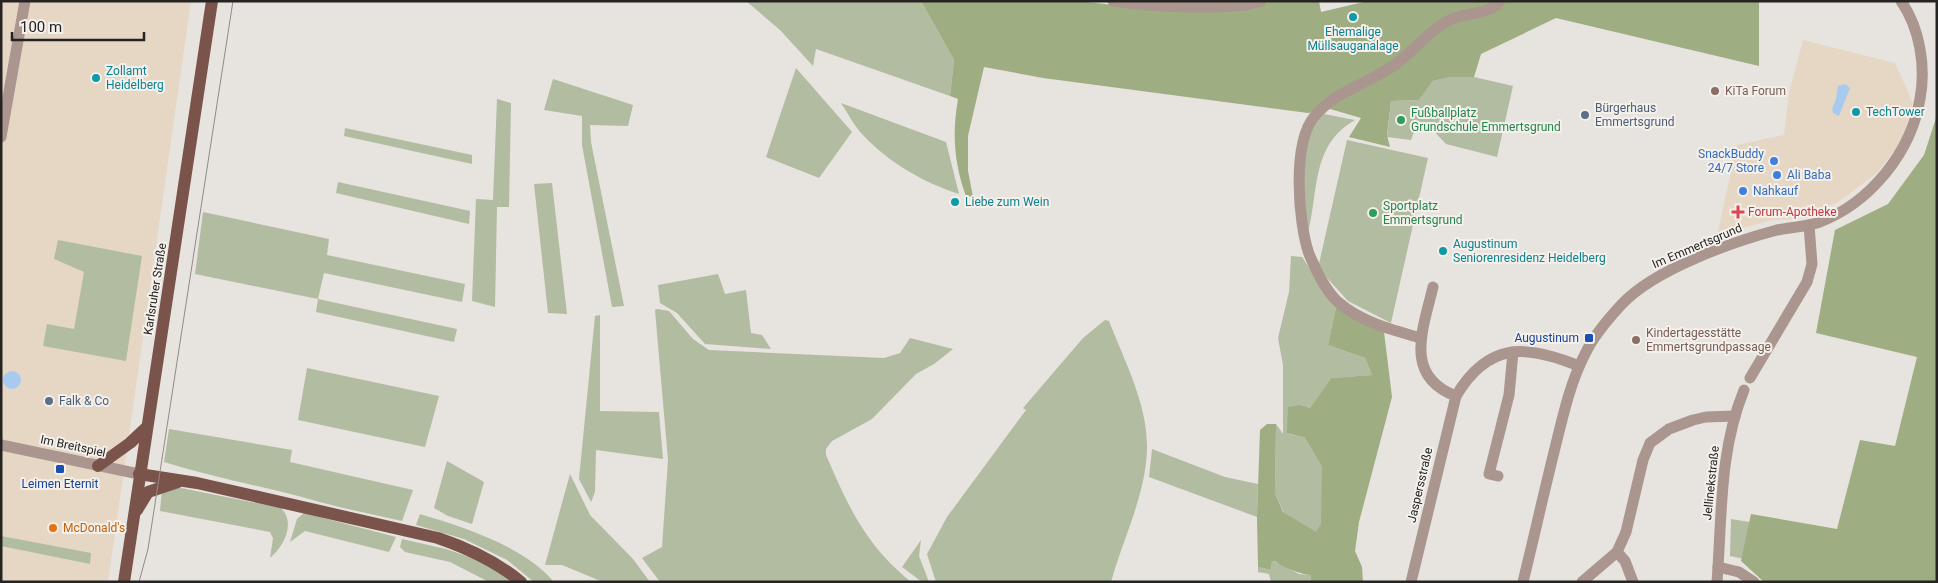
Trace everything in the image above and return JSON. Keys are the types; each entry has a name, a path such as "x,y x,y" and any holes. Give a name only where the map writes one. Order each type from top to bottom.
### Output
{"main road":[{"name":"Karlsruher Straße","path":"124,582 212,1"},
{"path":"98,466 130,443 146,428"},
{"path":"139,474 183,481 417,533 465,548 510,572 521,582"},
{"path":"134,512 148,492 183,481"}],"street":[{"path":"1,137 25,1"},
{"path":"1114,1 1212,7 1243,6 1261,1"},
{"path":"1421,338 1390,330 1362,317 1342,305 1327,288 1309,252 1306,240 1301,208 1302,143 1308,126 1329,103 1396,64 1443,24 1466,14 1493,8 1500,1"},
{"name":"Im Emmertsgrund","path":"1523,582 1565,407 1579,366 1595,337 1611,316 1629,297 1652,279 1679,266 1749,238 1780,229 1809,225 1832,216 1861,196 1892,166 1906,143 1916,121 1923,76 1918,39 1903,5"},
{"path":"1750,378 1807,282 1812,264 1809,225"},
{"path":"1433,287 1421,338 1421,361 1425,371 1437,386 1456,396"},
{"path":"1498,476 1489,474 1507,404 1513,352"},
{"name":"Jaspersstraße","path":"1411,582 1456,396 1467,378 1481,363 1496,355 1513,352 1542,354 1579,366"},
{"name":"Jellinekstraße","path":"1717,582 1722,483 1726,453 1735,416 1744,390"},
{"path":"1582,582 1616,552 1626,532 1643,460 1650,443 1661,433 1687,422 1706,417 1735,416"},
{"name":"Im Breitspiel","path":"1,445 139,474"},
{"path":"1616,552 1626,561 1633,582"},
{"path":"1718,566 1739,572 1754,582"}],"shaded area":[{"path":"1,1 191,1 108,582 1,582"},
{"path":"1803,40 1895,63 1913,103 1903,139 1878,172 1837,203 1795,219 1773,220 1717,235 1737,145 1784,135 1789,93"}],"green space":[{"path":"746,1 921,1 954,60 950,96 816,49 813,66 780,30"},
{"path":"921,1 1078,1 1149,9 1256,7 1271,1 1319,1 1321,12 1368,1 1759,1 1759,66 1556,18 1481,54 1474,77 1450,77 1433,81 1419,100 1391,101 1387,135 1390,147 1349,137 1361,118 1330,109 1308,113 1043,78 984,67 968,136 968,171 973,197 966,196 955,148 958,99 950,96 954,60"},
{"path":"796,68 852,132 819,178 766,157"},
{"path":"1450,77 1474,77 1513,86 1497,157 1446,144 1431,128 1418,121 1411,140 1387,137 1391,101 1419,100 1433,81"},
{"path":"553,79 633,105 628,126 590,125 591,142 624,306 612,307 582,145 582,116 544,110"},
{"path":"497,99 511,103 509,207 497,207 495,307 472,301 476,199 493,200"},
{"path":"841,103 946,142 959,194 932,184 895,163 873,145 860,131"},
{"path":"1324,114 1355,120 1341,130 1331,142 1324,155 1319,170 1308,233 1304,187 1305,154 1315,125"},
{"path":"1937,115 1937,582 1764,582 1741,561 1751,514 1837,529 1860,440 1895,446 1917,357 1816,333 1835,230 1888,204 1924,155"},
{"path":"345,128 472,155 472,164 344,136"},
{"name":"Sportplatz Emmertsgrund","path":"1347,140 1428,158 1391,323 1348,301 1318,268"},
{"path":"338,182 470,211 469,224 336,193"},
{"path":"552,183 567,314 548,313 534,184"},
{"path":"203,212 329,239 327,255 465,284 462,302 324,273 318,299 195,274"},
{"path":"58,240 142,256 126,361 43,346 47,324 74,329 84,272 54,259"},
{"path":"1291,256 1302,257 1336,307 1328,345 1365,358 1372,375 1331,378 1310,408 1301,405 1289,434 1305,438 1322,467 1322,524 1316,533 1284,513 1275,493 1276,424 1283,434 1283,365 1278,338 1289,292"},
{"path":"718,274 725,294 746,290 751,333 762,335 771,349 705,344 677,313 660,303 658,285"},
{"path":"318,299 457,329 454,342 316,312"},
{"path":"1336,307 1384,332 1392,397 1359,522 1355,551 1362,567 1363,582 1311,582 1311,575 1292,570 1275,561 1272,561 1271,570 1258,567 1257,517 1260,430 1267,424 1276,424 1275,493 1283,512 1316,532 1321,524 1322,467 1305,438 1287,433 1288,407 1301,405 1310,408 1331,378 1372,375 1365,358 1328,345"},
{"path":"655,310 669,311 693,339 709,350 884,358 900,353 910,338 953,349 934,364 916,374 872,419 832,441 826,449 826,455 834,474 860,524 882,554 911,582 660,582 642,558 662,547 668,460"},
{"path":"600,315 600,411 659,412 663,459 596,450 595,492 591,502 579,479 595,316"},
{"path":"1105,320 1109,321 1140,400 1144,416 1147,449 1143,483 1111,582 936,582 927,554 947,517 1026,410 1023,408 1083,338"},
{"path":"307,368 439,396 425,447 298,420"},
{"path":"169,429 292,450 290,462 413,490 402,521 218,477 164,462"},
{"path":"1152,449 1225,477 1258,484 1257,517 1149,477"},
{"path":"447,461 484,482 472,524 448,516 434,508"},
{"path":"570,474 590,515 633,559 650,582 603,582 562,565 545,565"},
{"path":"181,488 281,508 288,520 284,541 270,558 273,538 270,532 160,511 162,489"},
{"path":"304,513 396,537 389,552 305,531 290,542 297,519"},
{"path":"420,514 455,525 510,548 541,569 554,582 534,582 507,560 464,539 416,525"},
{"path":"1731,519 1775,526 1764,563 1730,556"},
{"path":"1,536 91,553 90,564 1,546"},
{"path":"402,539 446,549 484,562 511,582 489,582 450,562 405,552 400,547"},
{"path":"921,540 919,556 929,582 922,582 902,567"},
{"path":"1272,560 1299,574 1312,575 1311,582 1271,582 1269,574 1258,572 1258,567 1271,570"}],"water":[{"path":"1845,84 1850,88 1839,116 1833,113 1832,109 1838,86"},
{"path":"12,371 18,374 21,380 18,386 12,389 6,386 3,380 6,374"}],"tram line":[{"path":"139,582 148,549 233,1"}],"place":[{"name":"Ehemalige Müllsauganalage","path":"1353,17"},
{"name":"Zollamt Heidelberg","path":"96,78"},
{"name":"KiTa Forum","path":"1715,91"},
{"name":"TechTower","path":"1856,112"},
{"name":"Bürgerhaus Emmertsgrund","path":"1585,115"},
{"name":"Fußballplatz Grundschule Emmertsgrund","path":"1401,120"},
{"name":"SnackBuddy 24/7 Store","path":"1774,161"},
{"name":"Ali Baba","path":"1777,175"},
{"name":"Nahkauf","path":"1743,191"},
{"name":"Liebe zum Wein","path":"955,202"},
{"name":"Forum-Apotheke","path":"1738,212"},
{"name":"Sportplatz Emmertsgrund","path":"1373,213"},
{"name":"Augustinum Seniorenresidenz Heidelberg","path":"1443,251"},
{"name":"Augustinum","path":"1589,338"},
{"name":"Kindertagesstätte Emmertsgrundpassage","path":"1636,340"},
{"name":"Falk & Co","path":"49,401"},
{"name":"Leimen Eternit","path":"60,469"},
{"name":"McDonald's","path":"53,528"}]}
